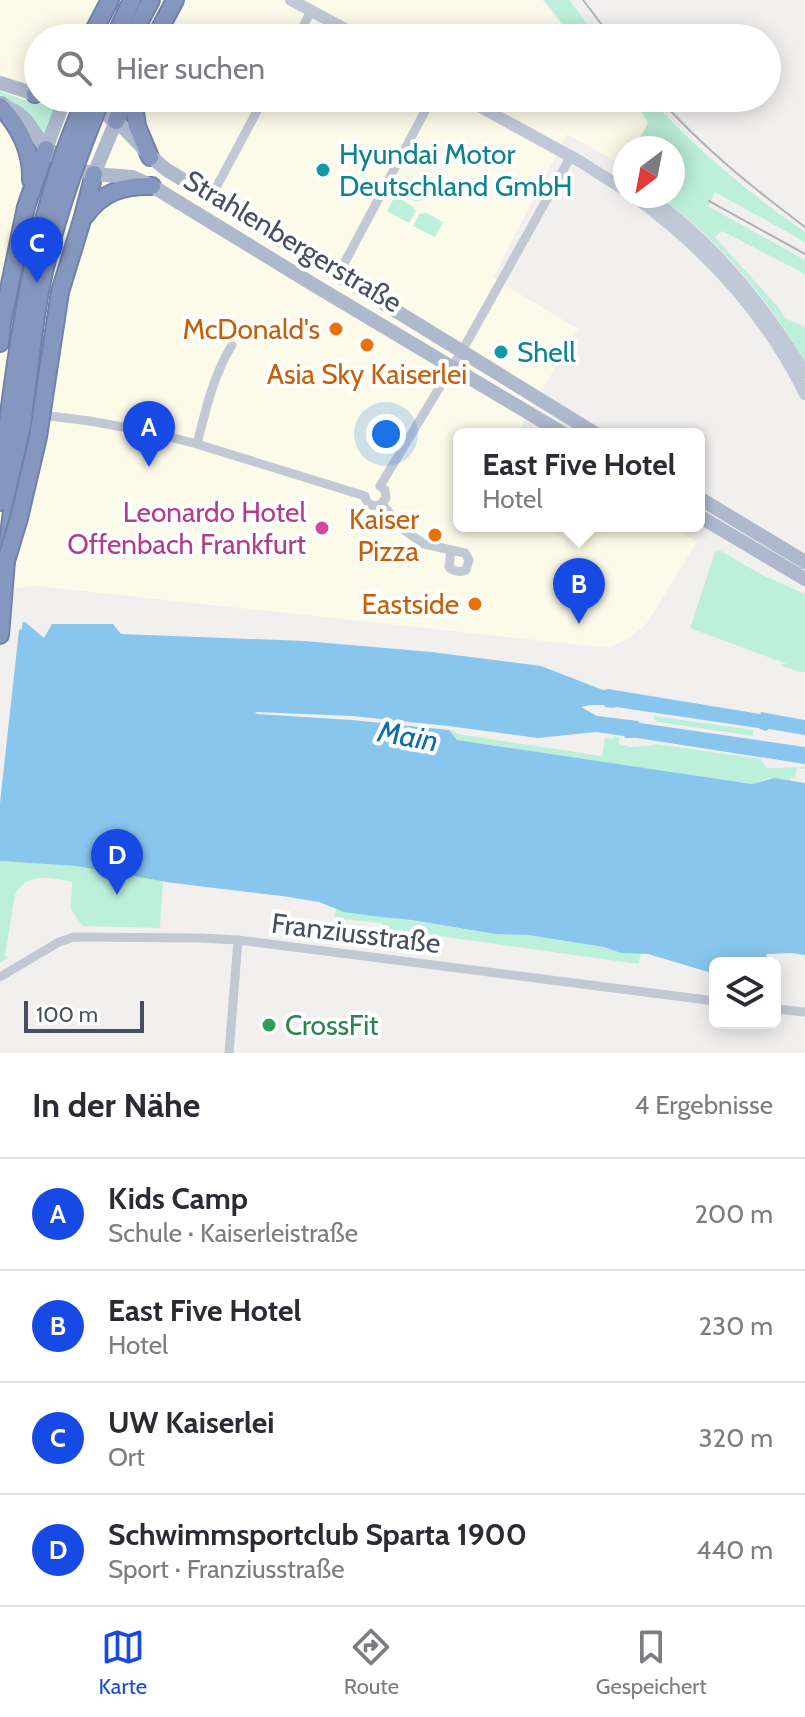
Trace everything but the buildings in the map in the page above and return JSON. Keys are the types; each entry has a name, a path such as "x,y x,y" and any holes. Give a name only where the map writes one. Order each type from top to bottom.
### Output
{"highway":[{"path":"97,24 110,0"},
{"path":"121,24 132,0"},
{"path":"138,24 151,0"},
{"path":"162,24 175,0"},
{"path":"0,104 25,143 31,168 31,190"},
{"path":"0,502 17,352 34,259 59,166 80,112"},
{"path":"0,635 6,561 41,289 66,195 97,112"},
{"path":"116,121 120,112"},
{"path":"135,112 137,126 150,157"},
{"path":"0,343 21,229 46,149"},
{"path":"6,561 38,437 60,292 94,174"},
{"path":"82,220 110,192 127,187 152,186"}],"main road":[{"path":"291,0 336,24"},
{"path":"0,83 24,90"},
{"name":"Strahlenbergerstraße","path":"0,104 26,120 46,149 68,166 94,174 132,177 152,186 554,428"},
{"path":"46,149 56,112"},
{"name":"Strahlenbergerstraße","path":"100,112 116,121 150,157 167,170 586,428"},
{"path":"491,112 613,174"},
{"path":"500,112 572,153 613,182"},
{"path":"94,174 116,121"},
{"path":"649,208 670,223 734,288 765,326 805,394"},
{"path":"663,208 701,239 725,264 762,307 805,373"},
{"path":"317,287 330,284 338,275"},
{"path":"705,502 805,562"},
{"path":"705,520 805,579"}],"street":[{"path":"304,24 311,11"},
{"path":"211,197 257,112"},
{"path":"338,275 425,112"},
{"path":"380,486 452,368 572,153"},
{"path":"197,444 213,382 232,345"},
{"path":"0,410 127,427 197,444 365,496 370,505 382,504 386,494 380,486"},
{"path":"365,496 370,487 380,486"},
{"path":"382,504 404,530 424,544 451,550"},
{"name":"Franziusstraße","path":"0,977 59,942 74,937 199,938 238,940 709,1000"},
{"path":"229,1053 238,940"},
{"path":"781,1010 805,1012"}],"shaded area":[{"path":"0,0 542,0 561,24 24,24 24,112 644,112 651,120 641,136 613,136 613,160 567,134 493,278 578,329 521,426 524,428 453,428 453,532 681,532 697,542 647,623 628,639 610,647 590,646 36,586 0,590"}],"green space":[{"path":"544,0 569,0 587,24 563,24"},
{"path":"0,91 24,100 24,112 19,106 0,95"},
{"path":"24,112 54,112 44,136"},
{"path":"641,112 663,112 723,170 805,232 805,242 715,192 708,206 805,260 805,274 722,231 715,237 785,318 805,327 805,361 775,315 740,271 674,208 685,208 685,136 641,136 648,123"},
{"path":"406,177 428,189 421,201 398,192"},
{"path":"395,196 414,207 416,211 409,223 387,211"},
{"path":"425,212 443,222 435,237 413,226 420,213"},
{"path":"721,551 762,575 805,594 805,672 690,628 715,552"},
{"path":"654,716 753,730 753,736 658,722"},
{"path":"449,730 458,734 602,756 605,738 614,737 619,738 619,744 630,747 655,744 761,759 766,768 805,767 805,769 797,768 795,778 791,777 790,781 769,778 752,784 457,740"},
{"path":"0,861 76,866 163,881 160,928 82,926 71,909 72,882 33,879 20,887 15,895 5,955 8,958 0,963"},
{"path":"336,909 641,953 639,964 382,928 382,923 335,918"}],"water":[{"name":"Main","path":"25,622 44,638 52,624 113,624 121,634 304,641 431,652 541,666 603,690 805,720 805,735 604,705 581,707 597,716 805,747 805,764 596,732 538,738 352,716 255,712 449,730 457,740 752,784 774,778 805,783 805,955 709,957 709,972 648,954 621,953 604,947 528,935 495,934 344,912 319,902 282,896 173,883 76,866 0,861 0,623"}],"pier":[{"path":"23,618 22,629 19,630 0,803 0,619"}],"railway":[{"path":"583,0 601,24"},
{"path":"673,112 729,166 805,227"},
{"path":"709,201 805,254"}],"place":[{"name":"Hyundai Motor Deutschland GmbH","path":"323,170"},
{"name":"UW Kaiserlei","path":"37,283"},
{"name":"McDonald's","path":"336,329"},
{"name":"Asia Sky Kaiserlei","path":"367,345"},
{"name":"Shell","path":"501,352"},
{"name":"Kids Camp","path":"149,467"},
{"name":"Leonardo Hotel Offenbach Frankfurt","path":"322,528"},
{"name":"Kaiser Pizza","path":"435,535"},
{"name":"Eastside","path":"475,604"},
{"name":"East Five Hotel","path":"579,624"},
{"name":"Schwimmsportclub Sparta 1900","path":"117,895"},
{"name":"CrossFit","path":"269,1025"}]}
